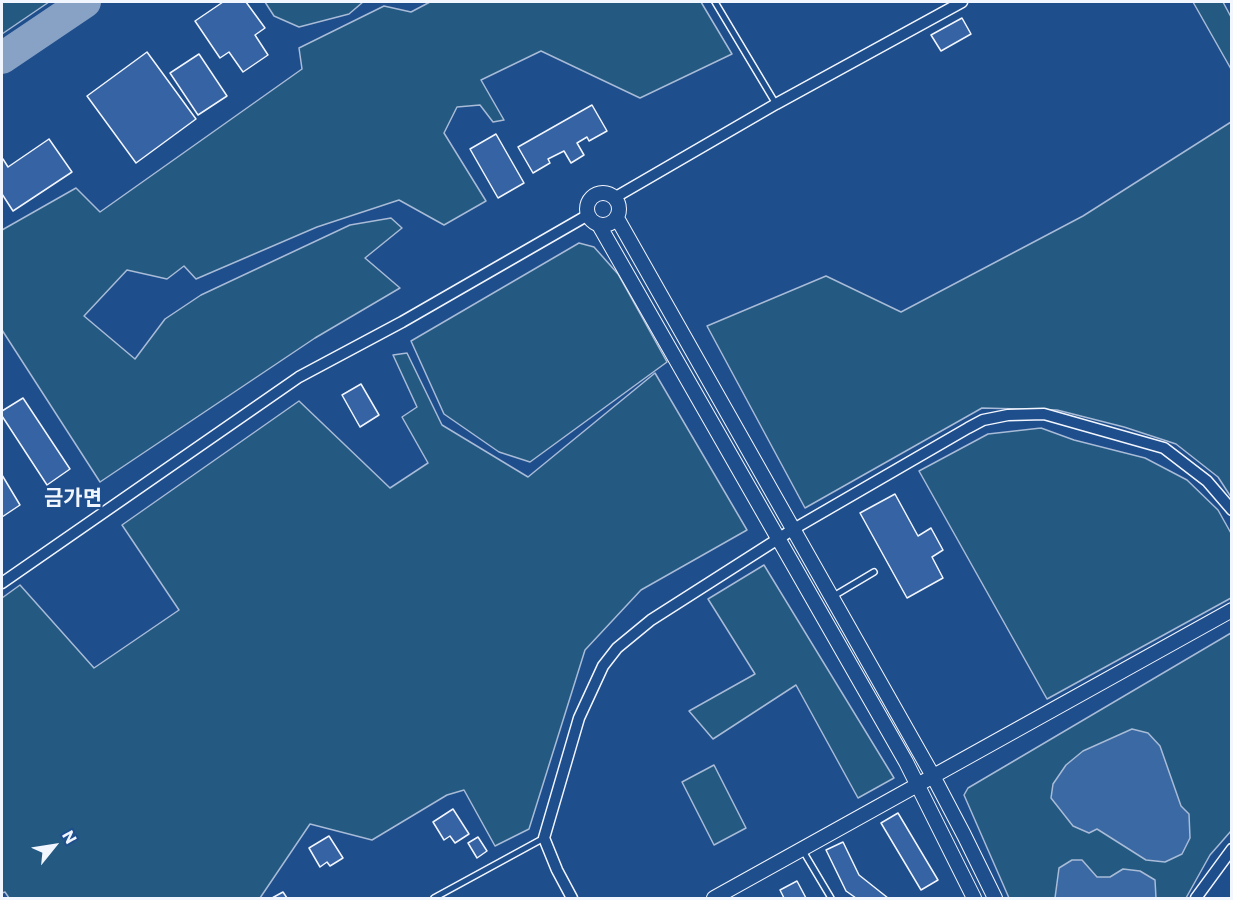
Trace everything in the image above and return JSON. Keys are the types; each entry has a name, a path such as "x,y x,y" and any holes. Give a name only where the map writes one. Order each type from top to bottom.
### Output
{"street":[{"path":"614,198 776,104 962,2"},
{"path":"974,898 918,784 599,225 588,215 588,205 594,196 604,193 614,198 619,207 617,218 933,776 995,898"},
{"path":"2,583 299,377 402,322 588,215"},
{"path":"599,225 609,224 617,218"},
{"path":"572,898 557,870 544,837 579,718 597,676 617,648 651,620 792,530 983,420 1008,415 1044,414 1164,448 1207,481 1232,510"},
{"path":"714,898 1232,610"},
{"path":"1196,898 1232,849"}],"lane":[{"path":"715,2 776,104"},
{"path":"831,598 874,572"},
{"path":"434,898 544,837"},
{"path":"802,849 831,898"}],"shaded area":[{"path":"2,2 49,2 2,34"},
{"path":"265,2 363,2 349,14 299,27 274,16"},
{"path":"430,2 701,2 732,54 640,98 541,51 481,80 504,120 493,122 480,105 457,107 444,133 486,201 444,225 399,200 317,227 196,279 184,266 167,279 127,270 84,316 135,359 165,319 201,295 350,225 391,218 402,228 365,258 400,288 315,338 100,482 2,330 2,230 76,188 100,212 302,69 299,48 384,6 411,12"},
{"path":"1193,2 1223,2 1231,17 1231,69"},
{"path":"1231,122 1231,497 1218,477 1176,444 1124,427 1057,410 982,408 805,508 707,326 826,276 901,312 1083,216"},
{"path":"579,243 594,247 618,274 667,362 530,462 499,452 444,414 411,341"},
{"path":"407,353 442,425 528,477 655,373 747,530 641,590 585,650 529,829 495,846 464,790 447,795 372,840 310,824 260,898 9,898 5,892 2,893 2,598 20,585 94,668 179,610 122,525 299,401 390,488 428,463 402,417 417,407 393,355"},
{"path":"1041,428 1074,440 1145,458 1187,480 1218,510 1232,535 1231,598 1047,699 919,471 988,434"},
{"path":"764,565 894,778 858,798 796,685 713,739 689,711 755,674 708,599"},
{"path":"1231,633 1231,831 1210,855 1186,898 1009,898 964,795 968,788"},
{"path":"1132,729 1148,733 1160,746 1181,806 1189,814 1190,838 1182,854 1165,862 1146,860 1097,829 1089,833 1073,826 1051,798 1053,784 1066,765 1083,751"},
{"path":"714,765 746,828 714,845 682,782"},
{"path":"1072,860 1082,860 1097,877 1110,877 1123,869 1140,871 1155,880 1156,898 1055,898 1059,868"}],"building":[{"path":"223,2 246,2 265,28 255,35 268,55 243,72 229,52 220,58 195,21"},
{"path":"962,18 971,34 941,51 931,35"},
{"path":"147,52 196,119 136,163 87,96"},
{"path":"199,54 227,96 198,115 170,73"},
{"path":"592,105 607,131 589,141 587,137 577,143 584,155 571,163 564,151 548,159 550,163 533,173 518,147"},
{"path":"496,134 524,183 498,198 470,149"},
{"path":"49,139 72,172 13,211 2,194 2,159 8,167"},
{"path":"361,384 379,415 360,427 342,395"},
{"path":"23,398 70,469 47,485 2,416 2,411"},
{"path":"2,475 20,505 2,517"},
{"path":"895,494 918,536 931,528 943,550 932,557 943,578 907,598 860,513"},
{"path":"453,809 469,834 455,843 450,836 444,840 433,822"},
{"path":"898,813 938,880 921,890 881,823"},
{"path":"329,836 343,858 330,866 327,862 320,867 309,848"},
{"path":"478,837 487,851 477,858 468,843"},
{"path":"843,842 859,875 888,898 856,898 846,891 826,850"},
{"path":"797,881 806,898 784,898 780,890"},
{"path":"283,892 287,898 272,898"}],"taxiway":[{"path":"2,58 85,2"}],"district":[{"name":"금가면","path":"73,498"}]}
